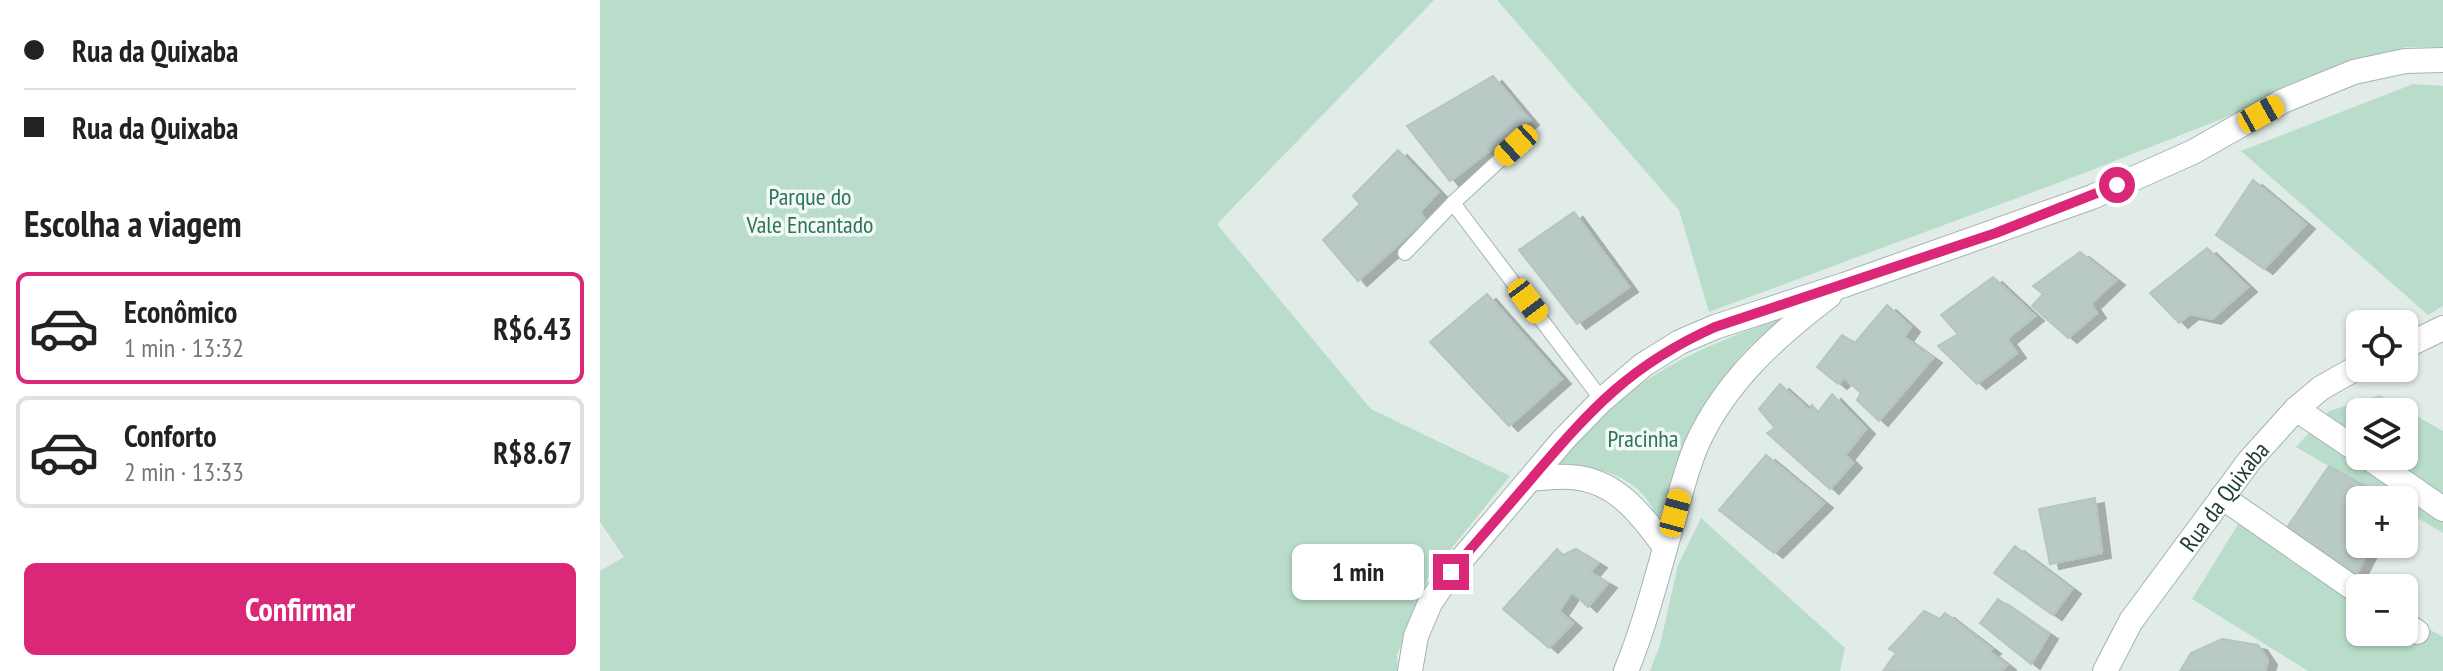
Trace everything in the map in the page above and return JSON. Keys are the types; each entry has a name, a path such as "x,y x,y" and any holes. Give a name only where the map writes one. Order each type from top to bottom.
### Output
{"street":[{"path":"1410,671 1416,636 1430,603 1460,561 1564,439 1602,400 1643,365 1680,342 1715,327 2092,197 2193,152 2283,101 2354,72 2405,61 2443,60"},
{"path":"1626,671 1640,637 1686,473 1698,442 1746,367 1789,327 1844,285"},
{"path":"2418,340 2443,328"},
{"name":"Rua da Quixaba","path":"2112,665 2131,621 2258,450 2296,409 2321,388 2346,374"},
{"path":"2296,409 2346,443"},
{"path":"2386,470 2443,509"},
{"path":"1531,479 1571,476 1598,483 1625,498 1665,547"},
{"path":"2222,497 2346,583"}],"lane":[{"path":"1405,253 1516,145"},
{"path":"1453,203 1602,400"}],"green space":[{"name":"Parque do Vale Encantado","path":"600,0 1434,0 1217,224 1371,409 1510,476 1429,576 1397,655 1398,671 600,671 600,571 624,557 600,522"},
{"path":"1497,0 2443,0 2443,47 2405,47 2079,175 1709,312 1679,210"},
{"path":"2413,84 2443,86 2443,306 2428,315 2241,151"},
{"name":"Pracinha","path":"1784,317 1751,345 1719,384 1695,428 1658,521 1646,498 1627,482 1605,472 1556,464 1610,409 1656,374 1718,342"},
{"path":"2346,406 2346,470 2418,470 2418,417 2443,431 2443,533 2418,518 2418,486 2363,486 2296,447 2329,411"},
{"path":"1701,518 1845,648 1840,671 1650,671 1660,645 1678,565"},
{"path":"2240,521 2346,582 2346,646 2418,646 2418,623 2443,637 2443,671 2308,671 2192,599"}],"building":[{"path":"1493,76 1530,120 1450,181 1407,126"},
{"path":"1398,150 1438,192 1420,212 1425,220 1358,281 1323,240 1360,204 1353,196"},
{"path":"2253,180 2306,224 2264,269 2216,235"},
{"path":"1574,212 1629,287 1577,324 1519,250"},
{"path":"2207,248 2248,287 2212,319 2190,314 2179,323 2150,293"},
{"path":"2080,252 2116,280 2091,304 2097,313 2068,338 2032,306 2043,294 2033,286"},
{"path":"1993,277 2035,316 2007,339 2017,353 1977,384 1938,346 1958,334 1941,315"},
{"path":"1487,294 1562,379 1509,426 1430,342"},
{"path":"1887,305 1911,327 1904,337 1933,358 1879,421 1857,400 1861,393 1844,378 1838,384 1817,367 1842,335 1855,343"},
{"path":"1780,384 1809,410 1812,405 1818,412 1832,394 1866,429 1845,455 1853,463 1830,489 1767,433 1775,428 1759,409"},
{"path":"1766,455 1824,503 1774,553 1719,510"},
{"path":"2329,466 2364,486 2346,486 2346,558 2365,558 2357,574 2351,574 2286,529"},
{"path":"2095,498 2102,553 2050,564 2039,509"},
{"path":"2015,546 2072,589 2053,615 1994,573"},
{"path":"1557,549 1563,555 1576,549 1598,563 1590,572 1608,583 1588,607 1572,592 1559,611 1573,623 1549,648 1503,609"},
{"path":"1998,599 2049,634 2031,664 1980,623"},
{"path":"1924,611 1940,619 1945,613 1992,649 1989,651 2007,665 2001,671 1883,671 1896,653 1889,649"},
{"path":"2222,639 2258,645 2268,660 2265,671 2180,671 2191,653"}],"route":[{"path":"1451,572 1564,439 1602,400 1643,365 1680,342 1715,327 1996,233 2117,185"}]}
